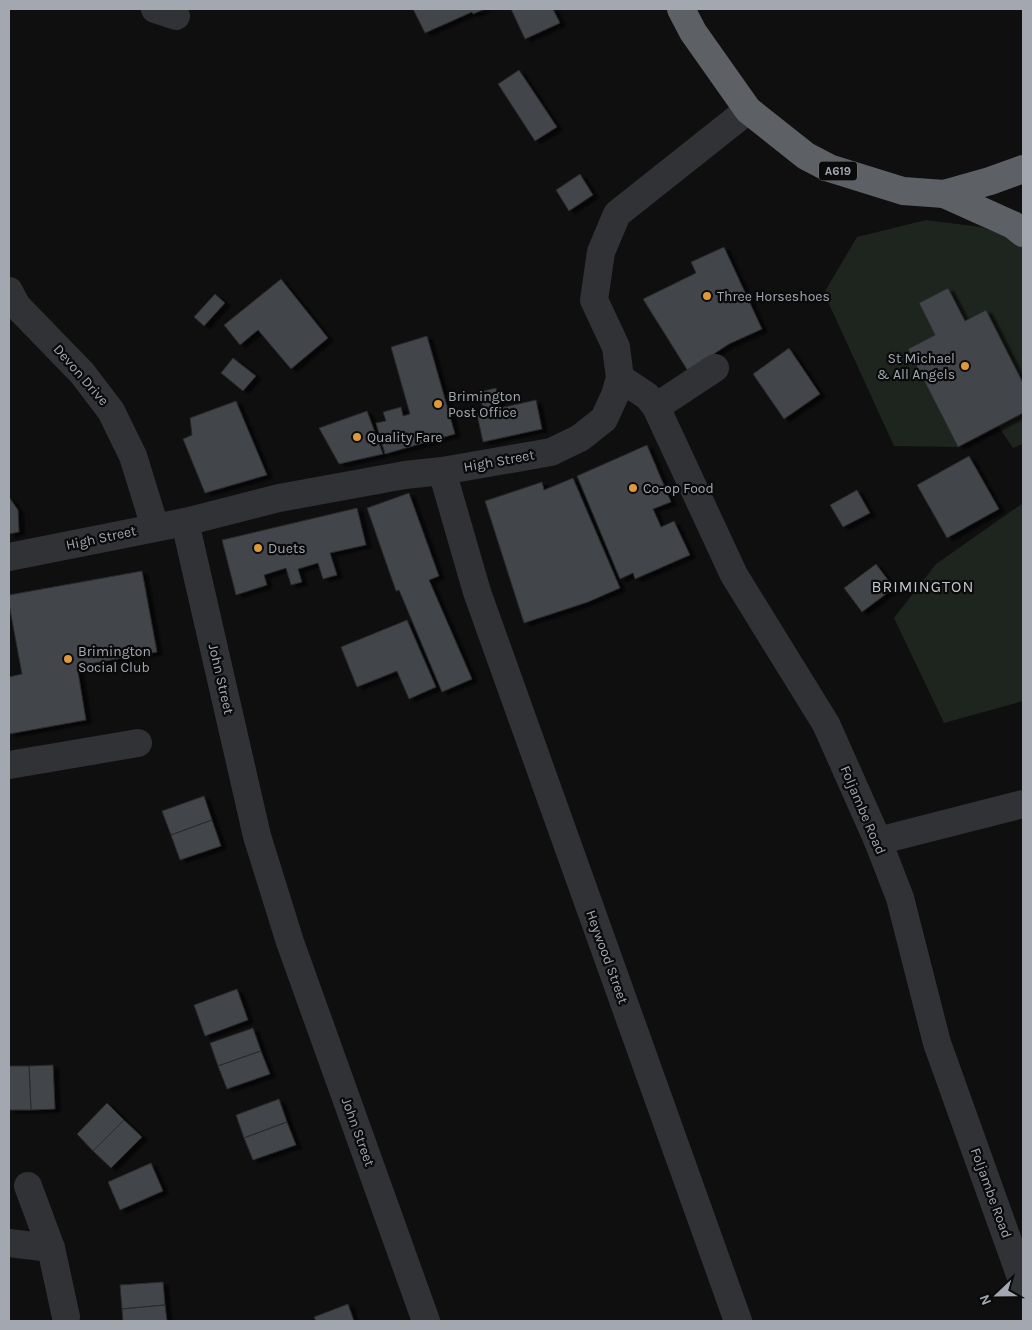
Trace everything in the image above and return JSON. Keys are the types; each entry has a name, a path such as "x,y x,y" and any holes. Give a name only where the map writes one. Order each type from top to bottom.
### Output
{"highway":[{"name":"A619","path":"681,9 693,32 748,110 806,156 828,168 903,191 944,194 1023,169"},
{"name":"A619","path":"944,194 1013,225 1023,233"}],"street":[{"name":"High Street","path":"9,557 156,526 185,522 280,498 405,475 442,471 551,452 580,438 604,419 615,395 620,378 616,347 594,300 601,252 617,214 748,110"},
{"name":"Devon Drive","path":"9,291 17,306 82,372 111,411 133,456 156,526"},
{"path":"656,407 715,368"},
{"name":"Foljambe Road","path":"620,378 647,396 656,407 734,575 826,724 878,841 900,898 936,1043 1023,1283"},
{"name":"Heywood Street","path":"442,471 477,592 738,1321"},
{"name":"John Street","path":"185,522 257,836 290,942 426,1321"},
{"path":"9,765 138,743"},
{"path":"878,841 1023,804"},
{"path":"28,1186 51,1248 66,1317"},
{"path":"9,1243 51,1248"}],"shaded area":[{"path":"926,220 981,227 1023,242 1023,444 1013,448 998,426 958,447 894,446 824,293 857,237"},
{"path":"1023,503 1023,701 944,723 894,618 936,564"}],"building":[{"path":"413,9 485,9 473,14 472,12 425,33"},
{"path":"511,9 553,9 560,23 525,39"},
{"path":"519,70 557,127 535,141 498,84"},
{"path":"580,174 593,195 569,211 556,190"},
{"path":"724,247 762,329 729,344 688,371 643,299 696,273 691,262"},
{"path":"281,279 328,338 291,369 258,330 240,345 224,325"},
{"name":"St Michael & All Angels","path":"948,288 965,321 986,310 1023,383 1023,413 958,447 908,349 935,335 919,303"},
{"path":"215,294 225,303 204,326 194,317"},
{"path":"427,336 455,434 385,454 376,423 386,421 383,412 401,407 403,416 410,414 391,347"},
{"path":"789,348 820,394 784,419 753,374"},
{"path":"233,358 256,376 243,391 221,373"},
{"path":"496,388 500,408 536,400 542,429 483,442 477,414 484,412 479,392"},
{"path":"236,401 267,475 205,493 183,439 192,435 190,418"},
{"path":"367,411 383,454 339,464 319,428"},
{"path":"647,445 671,502 653,509 661,527 674,521 690,555 635,579 633,573 620,579 577,476"},
{"path":"969,456 999,509 947,538 917,485"},
{"path":"573,478 620,588 588,602 524,623 485,501 542,482 544,490"},
{"path":"857,490 870,513 843,527 830,505"},
{"path":"409,493 439,576 429,580 472,679 442,692 399,590 396,591 367,508"},
{"path":"9,497 18,510 19,532 9,534"},
{"path":"357,508 366,545 330,553 337,575 323,579 318,563 298,569 302,582 291,585 286,568 264,575 267,585 236,595 222,540"},
{"path":"876,564 894,588 862,612 844,588"},
{"name":"Brimington Social Club","path":"142,571 157,652 77,666 86,720 9,734 9,677 22,674 9,595"},
{"path":"407,620 436,687 409,699 397,671 357,687 341,647"},
{"path":"204,796 212,820 171,835 162,811"},
{"path":"212,820 221,846 180,860 171,835"},
{"path":"237,989 248,1020 205,1036 194,1005"},
{"path":"253,1028 261,1051 218,1066 210,1043"},
{"path":"261,1051 270,1074 227,1089 218,1066"},
{"path":"53,1065 55,1109 31,1110 29,1066"},
{"path":"9,1066 29,1066 31,1110 9,1110"},
{"path":"279,1099 287,1122 244,1138 236,1115"},
{"path":"107,1103 124,1120 93,1151 77,1134"},
{"path":"124,1120 142,1137 111,1168 93,1151"},
{"path":"287,1122 296,1145 253,1160 244,1138"},
{"path":"151,1163 163,1191 120,1210 108,1182"},
{"path":"163,1282 165,1305 122,1309 120,1285"},
{"path":"348,1304 354,1321 316,1321 314,1317"},
{"path":"165,1305 167,1321 123,1321 122,1309"}],"place":[{"name":"Three Horseshoes","path":"707,296"},
{"name":"St Michael & All Angels","path":"965,366"},
{"name":"Brimington Post Office","path":"438,404"},
{"name":"Quality Fare","path":"357,437"},
{"name":"Co-op Food","path":"633,488"},
{"name":"Duets","path":"258,548"},
{"name":"Brimington Social Club","path":"68,659"}],"district":[{"name":"BRIMINGTON","path":"923,586"}]}
